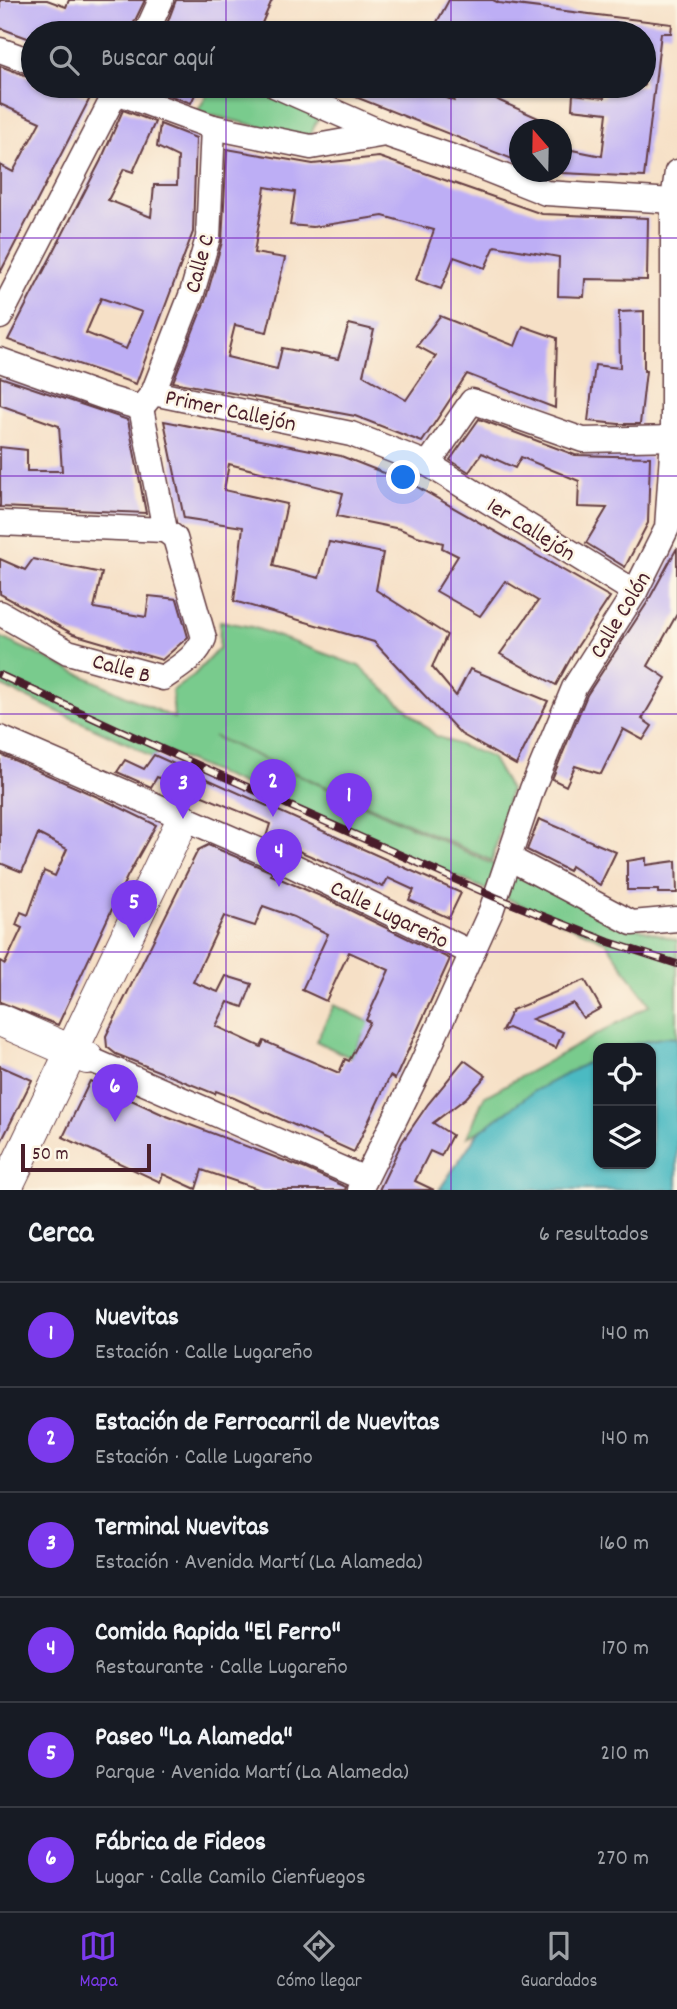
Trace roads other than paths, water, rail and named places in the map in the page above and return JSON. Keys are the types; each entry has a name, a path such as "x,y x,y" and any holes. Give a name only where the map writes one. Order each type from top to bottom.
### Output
{"main road":[{"path":"5,1190 79,1055 190,822"},
{"path":"0,1020 79,1055"},
{"path":"24,1190 79,1055"}],"street":[{"path":"154,21 161,0"},
{"path":"0,50 21,58"},
{"path":"0,317 106,98"},
{"path":"137,98 213,127 312,147 385,134"},
{"path":"303,98 385,134 546,193 673,201"},
{"name":"Calle C","path":"147,400 192,293 208,238 213,127"},
{"name":"Calle Colón","path":"363,1184 491,911 532,789 574,688 635,592 667,528 675,438 673,201 677,172"},
{"name":"Primer Callejón","path":"0,360 147,400 351,434 428,464"},
{"path":"0,523 155,530 147,400"},
{"path":"428,464 472,401 583,440 675,438"},
{"name":"1er Callejón","path":"428,464 635,592"},
{"name":"Calle B","path":"0,613 68,652 163,678 189,660 204,638 176,538 155,530"},
{"name":"Calle Lugareño","path":"0,738 279,859 472,953"},
{"path":"509,858 632,922 677,919"},
{"path":"79,1055 363,1184"}],"water":[{"path":"665,1037 677,1038 677,1190 439,1190 478,1133 534,1091 593,1060 593,1169 656,1169 656,1043 637,1043"}],"railway":[{"path":"0,675 495,897 609,942 677,964"}],"place":[{"name":"Estación de Ferrocarril de Nuevitas","path":"273,817"},
{"name":"Terminal Nuevitas","path":"183,819"},
{"name":"Nuevitas","path":"349,831"},
{"name":"Comida Rapida \"El Ferro\"","path":"279,887"},
{"name":"Paseo \"La Alameda\"","path":"134,938"},
{"name":"Fábrica de Fideos","path":"115,1122"}]}
